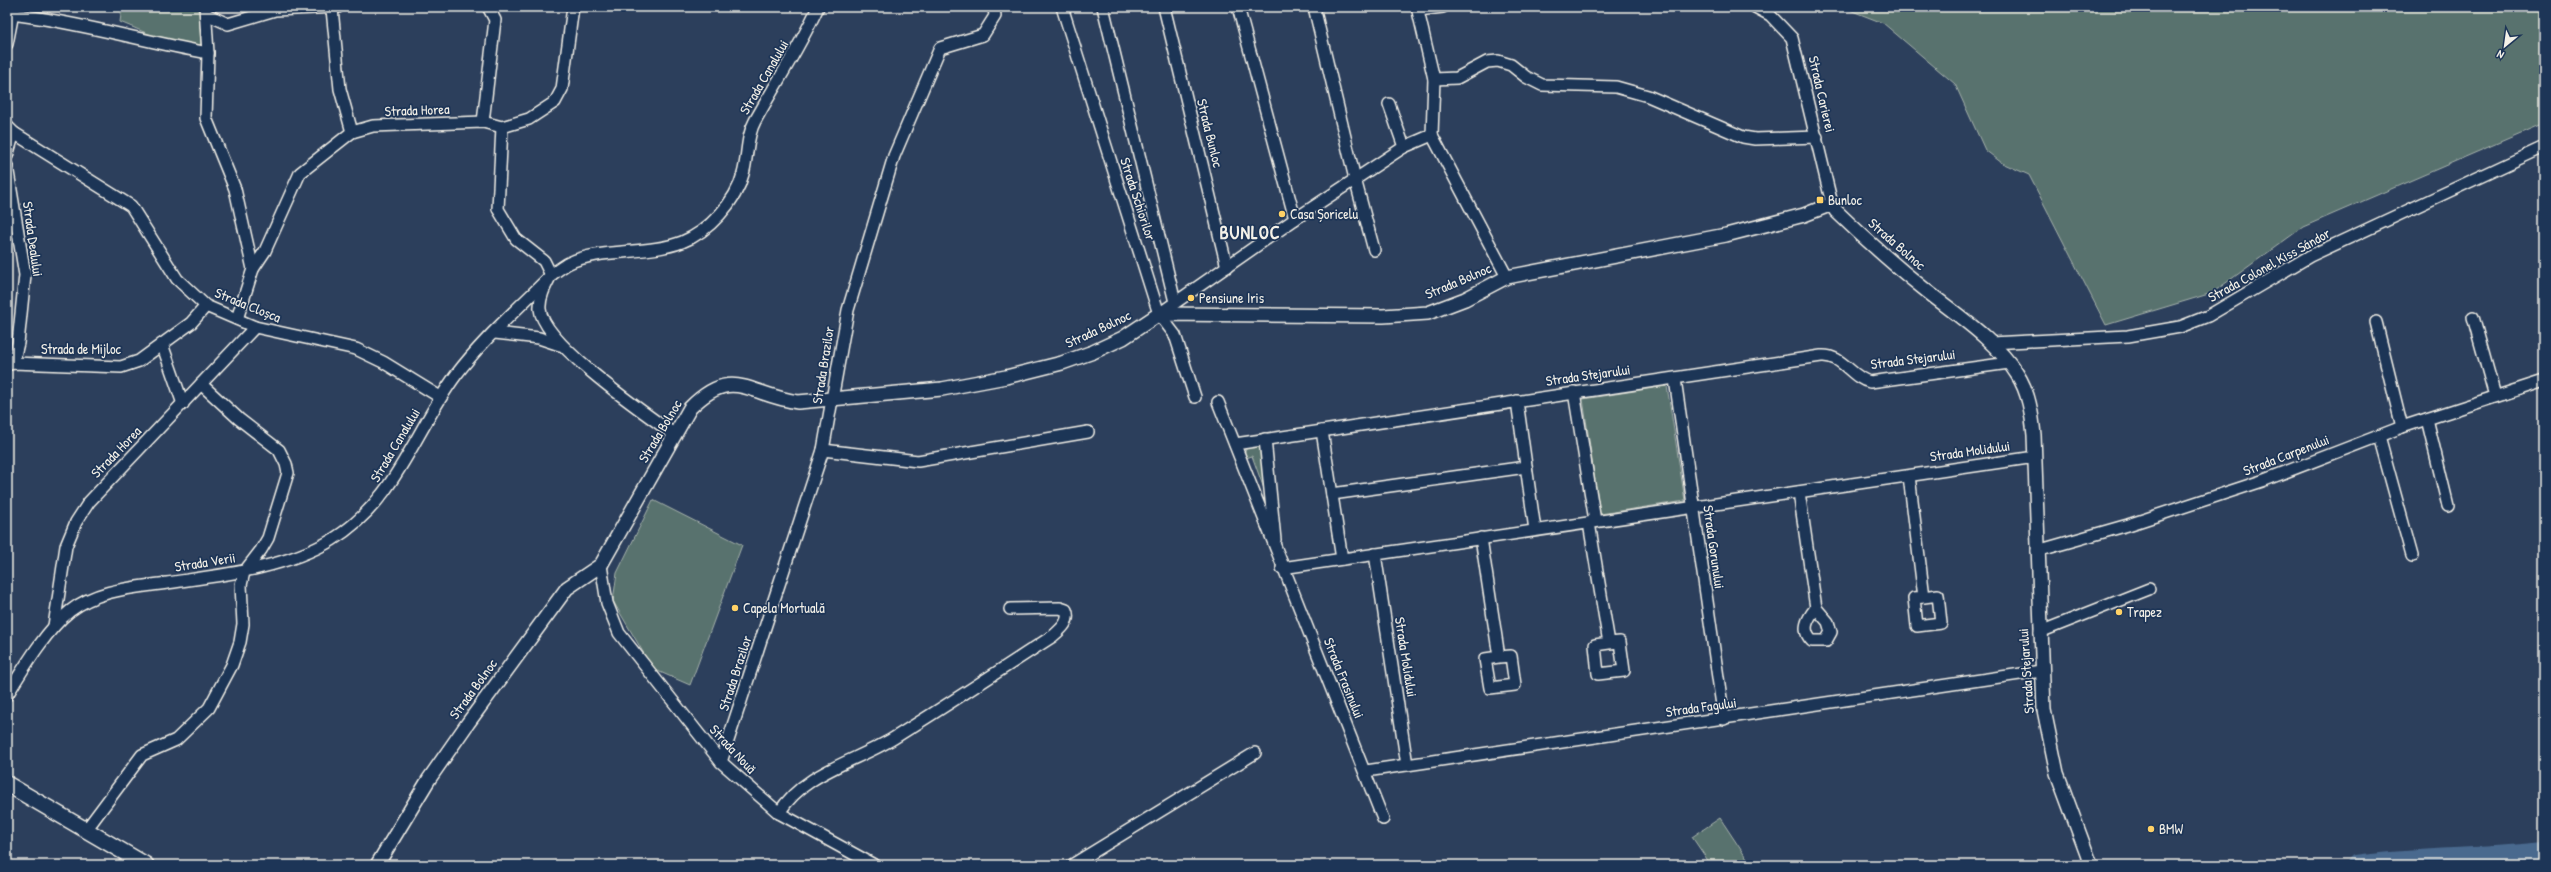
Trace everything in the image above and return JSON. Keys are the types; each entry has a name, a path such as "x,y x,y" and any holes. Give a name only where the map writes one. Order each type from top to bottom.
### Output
{"main road":[{"path":"7,784 146,865"}],"street":[{"path":"483,122 495,20 488,7"},
{"path":"573,7 562,90 555,102 529,119 502,126 498,209 516,239 544,261 551,275 543,293 540,310 545,324 560,345 675,435"},
{"name":"Strada Canalului","path":"244,572 307,551 331,540 359,520 381,498 399,472 440,397 457,374 551,275 569,262 584,258 665,247 683,242 711,223 738,191 754,123 796,52 818,7"},
{"name":"Strada Brazilor","path":"721,762 824,450 848,310 894,156 940,48 983,35 994,16 994,7"},
{"name":"Strada Schiorilor","path":"1062,7 1159,314 1175,335 1194,397"},
{"name":"Strada Schiorilor","path":"1103,7 1175,302"},
{"name":"Strada Bunloc","path":"1164,7 1227,267"},
{"path":"1238,7 1295,219"},
{"path":"1314,7 1355,180 1374,250"},
{"path":"1443,7 1417,8 1434,79 1432,135 1507,277"},
{"name":"Strada Carierei","path":"1755,7 1770,15 1792,38 1832,204"},
{"path":"206,11 228,24 275,10 335,8 340,90 352,132"},
{"path":"7,44 13,10 132,39 208,53"},
{"path":"206,11 208,53 206,118 235,189 252,269 237,319"},
{"path":"1434,79 1457,78 1487,62 1498,61 1511,65 1526,77 1542,85 1616,87 1648,96 1743,137 1755,139 1816,137"},
{"path":"1389,104 1404,148"},
{"name":"Strada Horea","path":"252,269 265,251 300,173 352,132 373,126 483,122 502,126"},
{"path":"7,156 10,130"},
{"name":"Strada Cloșca","path":"10,130 131,206 177,280 206,306 255,327 356,350 384,362 440,397"},
{"path":"1159,314 1295,219 1404,148 1432,135"},
{"name":"Strada Colonel Kiss Sándor","path":"1990,343 2128,336 2180,327 2208,316 2310,256 2544,147"},
{"name":"Strada Dealului","path":"7,166 25,276 18,343 10,364"},
{"name":"Strada Bolnoc","path":"377,865 429,779 567,588 601,565 690,408 705,393 726,384 781,400 798,402 942,389 1062,363 1123,338 1159,314 1383,316 1428,313 1466,299 1507,277 1726,235 1804,215 1832,204 1836,211 1895,266 1990,343 2009,363"},
{"name":"Strada de Mijloc","path":"10,364 121,367 138,361 162,344 191,323 206,306"},
{"path":"2472,317 2495,396"},
{"path":"2376,322 2402,427"},
{"name":"Strada Horea","path":"54,626 66,546 76,522 89,502 255,327"},
{"path":"495,333 539,338 560,345"},
{"path":"162,344 183,404"},
{"name":"Strada Stejarului","path":"1235,444 1829,355 1861,378 1870,382 2009,363 2018,376 2028,401 2032,417 2035,457 2041,671 2044,710 2052,754 2086,862"},
{"name":"Strada Gorunului","path":"1675,379 1724,719"},
{"name":"Strada Carpenului","path":"2037,551 2128,525 2262,481 2402,427 2544,381"},
{"name":"Strada Verii","path":"7,695 54,626 83,602 113,591 244,572 261,550 268,538 288,474 286,464 279,450 239,419 201,384"},
{"path":"1574,392 1608,643"},
{"path":"1517,401 1535,530"},
{"name":"Strada Frasinului","path":"1218,402 1282,568 1366,771 1383,819"},
{"path":"2427,419 2448,506"},
{"path":"1322,431 1342,559"},
{"path":"824,450 918,461 1088,432"},
{"path":"2379,436 2412,556"},
{"name":"Strada Frasinului","path":"1265,439 1275,548"},
{"name":"Strada Molidului","path":"1282,568 2035,457"},
{"path":"1332,494 1526,467"},
{"path":"1909,476 1924,597"},
{"path":"1799,492 1816,608"},
{"path":"1481,538 1499,657"},
{"name":"Strada Molidului","path":"1375,554 1407,765"},
{"name":"Strada Nouă","path":"601,565 606,603 619,633 721,762 780,813 874,865"},
{"path":"86,830 142,755 176,740 209,708 232,665 240,642 243,624 241,585 244,572"},
{"path":"2040,632 2150,589"},
{"path":"780,813 787,800 825,771 876,749 1053,636 1066,622 1068,614 1066,610 1060,608 1010,609"},
{"name":"Strada Fagului","path":"1366,771 2041,671"},
{"path":"1072,865 1256,753"}],"green space":[{"path":"122,7 199,7 201,48 168,42 120,22"},
{"path":"1842,7 2544,7 2544,123 2303,227 2212,293 2106,325 2029,175 2002,163 1985,150 1955,84 1883,23"},
{"path":"1667,386 1685,501 1600,514 1583,399"},
{"path":"1258,444 1262,447 1271,510 1268,513 1262,499 1267,497 1252,456 1246,458 1244,454 1247,447"},
{"path":"653,500 742,545 690,685 653,669 613,601 617,573"},
{"path":"1720,818 1751,865 1711,865 1692,837"}],"waterway":[{"path":"2356,865 2403,860 2544,851"}],"place":[{"name":"Bunloc","path":"1820,200"},
{"name":"Casa Șoricelu","path":"1282,214"},
{"name":"Pensiune Iris","path":"1191,298"},
{"name":"Capela Mortuală","path":"735,608"},
{"name":"Trapez","path":"2119,612"},
{"name":"BMW","path":"2151,829"}],"district":[{"name":"BUNLOC","path":"1250,233"}]}
